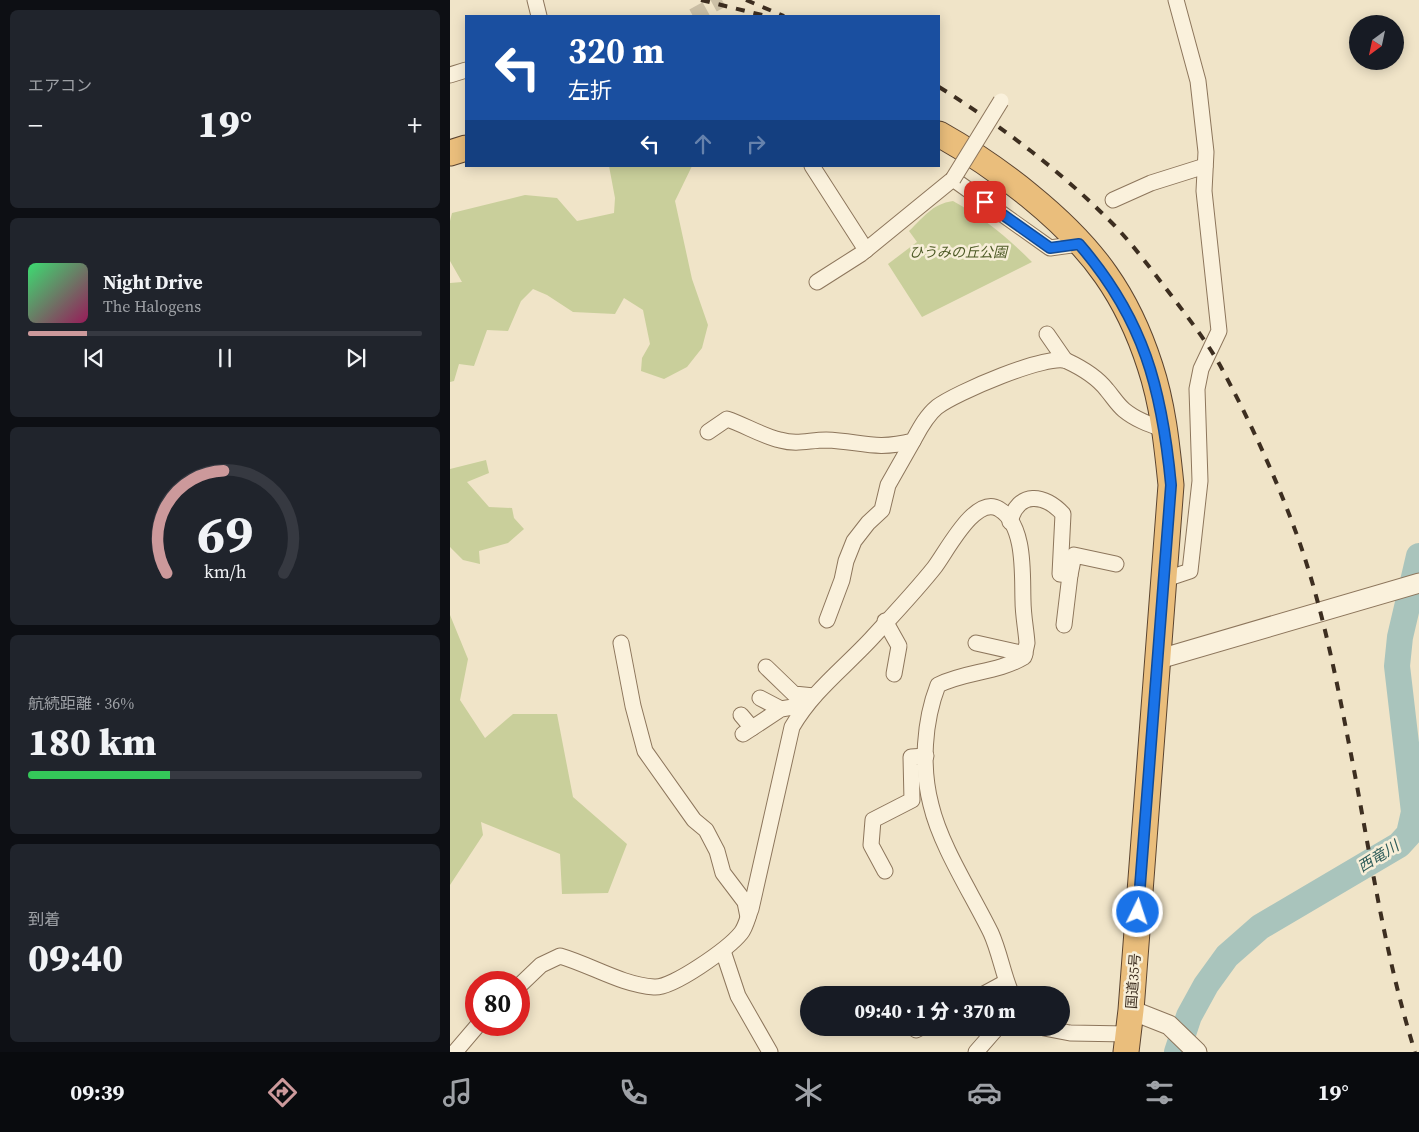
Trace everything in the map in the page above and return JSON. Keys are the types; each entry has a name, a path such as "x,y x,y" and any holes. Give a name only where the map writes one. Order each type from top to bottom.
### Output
{"highway":[{"name":"国道35号","path":"940,135 965,148 1029,194 1079,244 1105,274 1130,316 1151,367 1165,430 1171,485 1128,1032"},
{"path":"450,153 465,148"}],"street":[{"path":"534,0 539,15"},
{"path":"1163,580 1190,572 1200,481 1197,389 1201,368 1219,331 1204,191 1206,152 1198,81 1176,0"},
{"path":"450,75 465,70"},
{"path":"817,282 866,250 953,179 1001,101"},
{"path":"1113,200 1151,183 1205,166"},
{"path":"813,167 866,250"},
{"path":"953,179 1050,248 1079,244"},
{"path":"1047,334 1065,360"},
{"path":"827,620 854,542 868,523 882,510 888,485 935,408 948,399 978,385 1034,364 1056,358 1065,360 1097,379 1125,411 1146,424 1165,430"},
{"path":"708,432 727,419 779,440 798,444 824,440 876,447 895,446 913,442"},
{"path":"1010,522 1013,510 1019,502 1031,499 1046,499 1056,506 1063,514 1060,574 1070,574"},
{"path":"530,976 541,965 560,956 626,980 656,988 679,979 723,951 742,932 748,917 772,810 786,763 792,727 810,700 910,597 939,562 971,518 980,509 998,508 1008,516 1021,554 1023,603 1028,643 1025,654 1024,657 1010,665 964,674 938,685 928,720 926,756 931,806 944,840 992,935 1008,986"},
{"path":"1064,625 1074,555 1116,564"},
{"path":"1156,660 1419,583"},
{"path":"886,621 899,646 894,674"},
{"path":"621,643 633,706 645,751 694,820 706,830 717,851 723,873 745,902 748,917"},
{"path":"976,643 1025,654"},
{"path":"766,667 794,694 810,700"},
{"path":"760,698 781,709"},
{"path":"741,715 747,731 781,709 810,700"},
{"path":"885,871 871,845 873,820 912,800 911,757 926,756"},
{"path":"723,951 738,996 770,1052"},
{"path":"1070,1033 1128,1032 1169,1024 1195,1050"},
{"path":"455,1052 469,1036"},
{"path":"976,1052 990,1036"}],"green space":[{"path":"609,167 692,167 675,201 692,279 708,325 702,348 687,367 664,379 641,371 642,358 650,344 643,310 624,298 615,314 573,312 547,295 533,289 521,301 508,331 487,330 474,366 459,364 454,381 450,382 450,283 462,282 450,261 450,221 452,213 525,195 557,198 577,221 614,213 615,198"},
{"name":"ひうみの丘公園","path":"953,201 995,229 1032,262 922,317 888,264 917,242 909,231 924,216 939,205"},
{"path":"486,460 489,473 467,482 489,507 512,508 514,518 524,529 508,543 479,551 480,564 463,560 450,547 450,469"},
{"path":"450,615 468,659 460,700 485,738 513,714 557,714 573,797 627,844 608,893 562,894 560,854 481,822 483,835 450,885"}],"waterway":[{"name":"西竜川","path":"1177,1052 1189,1016 1206,985 1227,956 1260,927 1399,845 1409,834 1414,812 1397,666 1400,637 1419,556"}],"tunnel":[{"path":"695,15 722,0"}],"railway":[{"path":"701,0 762,15"},
{"path":"746,0 782,15"},
{"path":"940,88 1031,151 1074,187 1115,226 1130,242 1204,340 1217,359 1243,410 1290,516 1320,612 1333,663 1385,936 1415,1052"}],"route":[{"path":"985,202 1050,248 1079,244 1105,274 1130,316 1151,367 1166,434 1171,485 1138,912"}]}
